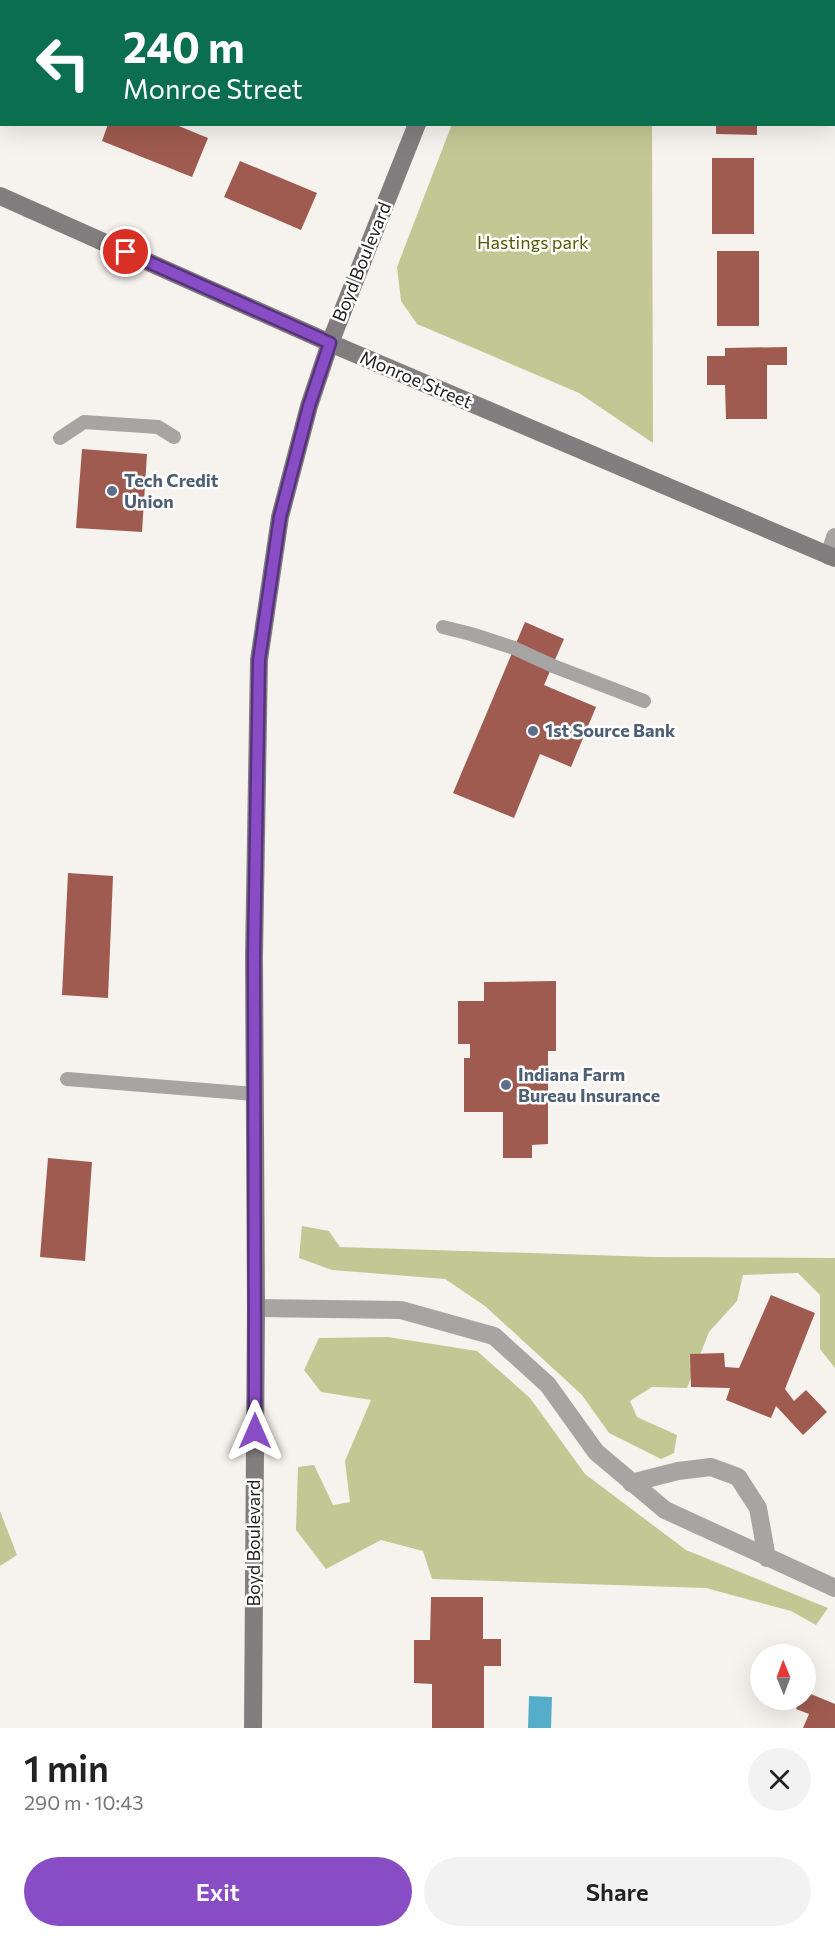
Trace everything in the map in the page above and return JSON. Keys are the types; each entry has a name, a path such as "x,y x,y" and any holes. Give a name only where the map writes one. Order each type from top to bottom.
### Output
{"street":[{"name":"Boyd Boulevard","path":"253,1728 256,1308 254,956 259,660 280,517 309,406 330,343 416,126"},
{"name":"Monroe Street","path":"0,196 330,343 832,557"},
{"path":"832,557 835,537"},
{"path":"256,1308 401,1310 494,1336 548,1386 596,1452 665,1510 835,1588"},
{"path":"631,1483 678,1471 711,1467 738,1477 758,1508 767,1558"}],"lane":[{"path":"60,438 84,422 158,428 174,437"},
{"path":"442,627 514,648 553,666 644,701"},
{"path":"67,1079 255,1094"}],"green space":[{"name":"Hastings park","path":"451,126 652,126 653,443 579,393 417,324 401,301 397,267"},
{"path":"302,1226 329,1231 340,1247 653,1257 835,1258 835,1368 820,1349 820,1295 798,1273 743,1275 737,1301 709,1332 687,1388 652,1387 630,1401 637,1417 677,1435 674,1453 661,1459 609,1433 582,1395 485,1306 445,1279 332,1270 299,1258"},
{"path":"388,1337 477,1351 530,1398 585,1474 686,1550 828,1608 816,1625 791,1611 706,1588 432,1579 423,1551 381,1540 326,1569 296,1530 298,1467 314,1465 333,1505 350,1502 345,1461 371,1400 321,1392 304,1370 319,1338"},
{"path":"0,1511 17,1555 0,1566"}],"water":[{"path":"529,1696 552,1697 551,1728 528,1728"}],"building":[{"path":"107,126 179,126 208,138 192,177 102,141"},
{"path":"716,126 757,126 757,135 716,134"},
{"path":"712,158 754,158 754,234 712,234"},
{"path":"240,161 317,193 301,230 224,197"},
{"path":"717,251 759,251 759,326 717,326"},
{"path":"787,347 787,365 767,365 767,419 726,419 725,385 707,385 707,356 725,356 725,348"},
{"name":"Tech Credit Union","path":"82,449 147,454 142,532 76,528"},
{"name":"1st Source Bank","path":"525,622 564,639 544,685 596,707 571,767 540,754 514,818 453,793"},
{"path":"68,873 113,876 108,998 62,995"},
{"name":"Indiana Farm Bureau Insurance","path":"556,981 556,1051 548,1051 548,1144 532,1145 532,1158 503,1158 503,1112 464,1112 464,1058 470,1058 470,1044 458,1044 458,1001 484,1001 484,982"},
{"path":"48,1158 92,1162 85,1261 40,1257"},
{"path":"771,1295 815,1313 785,1389 794,1401 806,1390 827,1412 803,1435 776,1406 771,1418 726,1400 730,1388 691,1387 690,1354 724,1353 725,1367 739,1368"},
{"path":"431,1597 483,1597 483,1639 501,1639 501,1666 484,1666 484,1728 432,1728 432,1684 414,1683 414,1640 430,1640"},
{"path":"816,1696 835,1704 835,1728 803,1728 809,1714 799,1710 816,1710"}],"place":[{"name":"Tech Credit Union","path":"112,491"},
{"name":"1st Source Bank","path":"533,731"},
{"name":"Indiana Farm Bureau Insurance","path":"506,1085"}],"route":[{"path":"126,252 330,343 309,406 280,517 259,660 254,956 255,1431"}]}
